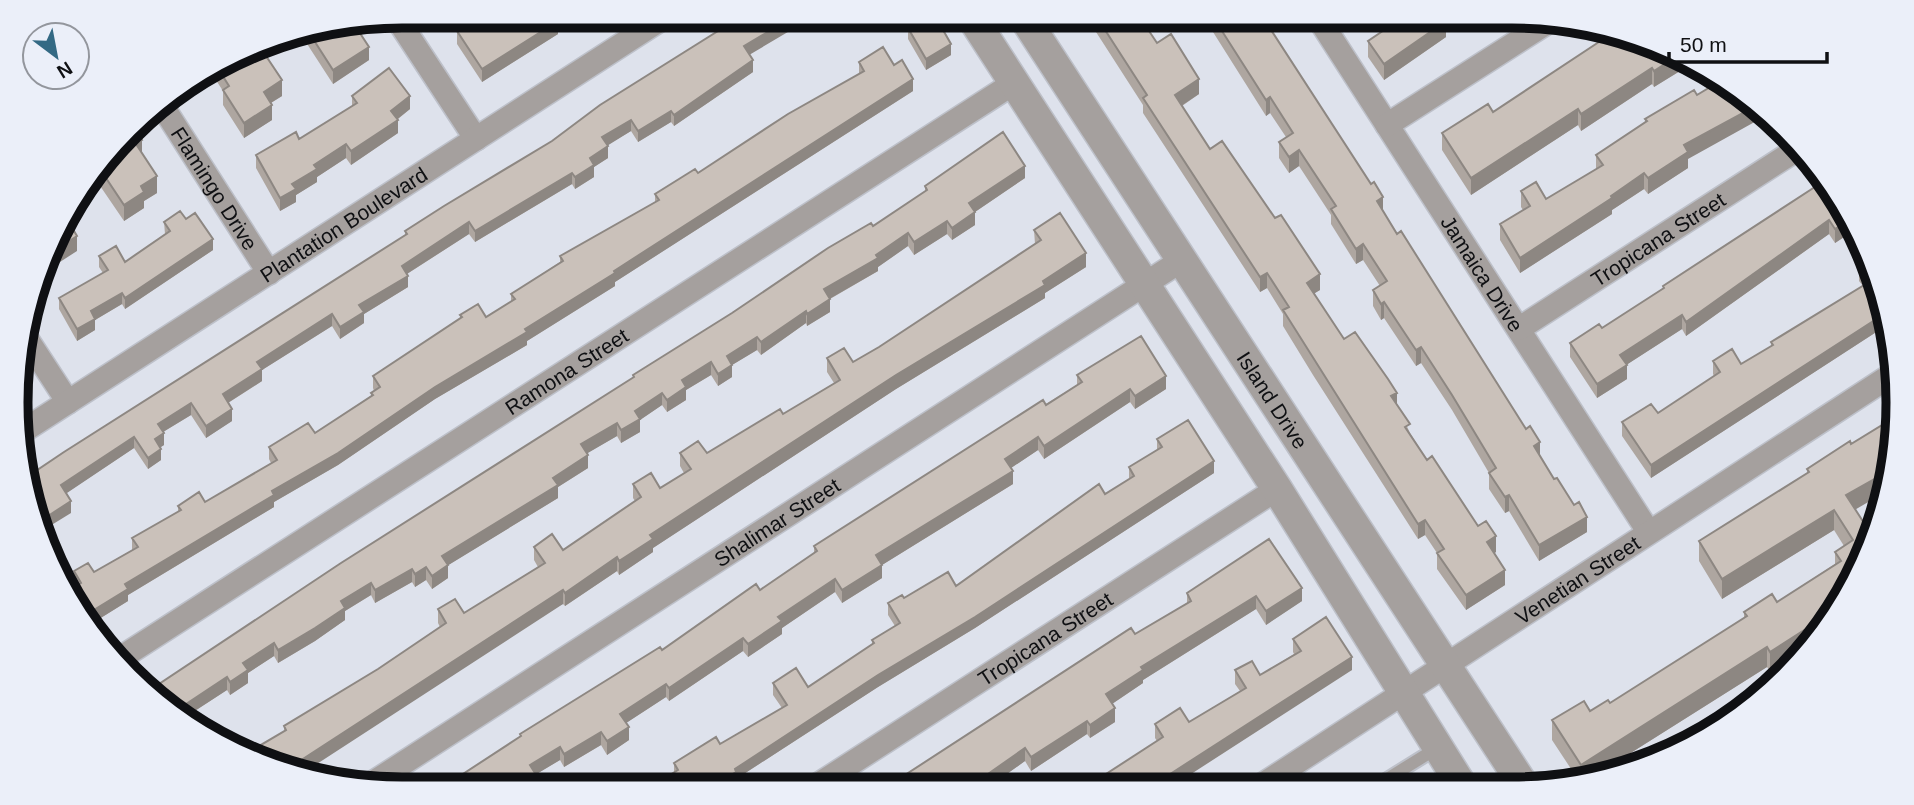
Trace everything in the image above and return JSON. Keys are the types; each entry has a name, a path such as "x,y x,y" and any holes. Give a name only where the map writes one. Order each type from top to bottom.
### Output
{"street":[{"path":"403,28 476,139"},
{"name":"Plantation Boulevard","path":"29,427 647,28"},
{"path":"979,28 1277,489 1455,777"},
{"name":"Island Drive","path":"1031,28 1518,777"},
{"name":"Jamaica Drive","path":"1325,28 1648,531"},
{"path":"1387,125 1537,29"},
{"name":"Ramona Street","path":"126,654 1014,83"},
{"name":"Flamingo Drive","path":"166,112 269,272"},
{"name":"Tropicana Street","path":"1520,328 1791,153"},
{"name":"Shalimar Street","path":"383,776 1182,260"},
{"path":"32,347 68,402"},
{"name":"Venetian Street","path":"1274,777 1885,379"},
{"name":"Tropicana Street","path":"830,777 1277,489"}],"lane":[{"path":"1402,777 1437,748"},
{"path":"1291,766 1298,777"}],"building":[{"path":"462,28 547,28 482,69 457,31"},
{"path":"723,28 775,28 744,46 753,60 674,115 671,111 638,131 631,120 602,137 608,146 590,158 594,165 575,177 572,173 475,231 469,222 402,266 408,276 359,305 364,312 340,327 332,314 257,362 262,369 223,394 232,409 206,426 191,403 158,424 164,433 155,439 161,449 148,458 134,437 61,485 71,501 46,517 34,472 407,234 405,231 444,206 552,141 600,105"},
{"path":"908,28 942,28 951,44 926,59"},
{"path":"1104,28 1147,28 1157,43 1171,34 1199,79 1175,95 1210,149 1222,141 1275,218 1281,215 1320,274 1307,283 1344,339 1355,332 1388,379 1397,393 1391,396 1410,424 1405,427 1427,460 1432,456 1478,526 1486,521 1496,536 1487,542 1505,570 1466,595 1437,553 1444,549 1425,520 1418,524 1283,310 1289,307 1267,273 1260,277 1143,98 1147,95"},
{"path":"1220,28 1270,28 1371,184 1374,182 1383,197 1377,201 1397,234 1401,231 1526,429 1530,426 1540,442 1534,446 1554,479 1557,478 1574,505 1579,502 1587,517 1539,545 1509,495 1505,497 1489,473 1496,468 1421,347 1416,350 1384,302 1381,304 1373,290 1387,281 1363,244 1356,249 1331,209 1336,206 1299,150 1289,157 1279,142 1293,133 1270,97 1266,100"},
{"path":"1387,28 1436,28 1384,64 1368,41"},
{"path":"358,31 369,47 333,70 313,39"},
{"path":"1603,40 1667,62 1654,71 1652,68 1581,114 1578,109 1471,178 1442,133 1488,104 1493,112"},
{"path":"883,47 894,65 902,60 913,79 525,329 527,332 435,387 338,453 272,491 274,495 125,584 128,589 91,611 76,586 81,583 74,571 88,563 94,572 138,547 132,538 181,510 178,506 199,492 205,502 277,460 269,447 308,423 315,433 373,395 371,393 380,387 373,376 462,317 460,315 478,304 486,317 515,299 511,294 563,261 560,256 659,200 655,194 695,169 698,173 788,114 864,71 859,62"},
{"path":"265,55 282,80 264,92 272,105 244,123 223,90 229,86 222,75"},
{"path":"389,68 410,96 391,111 398,120 351,151 346,144 314,165 317,169 292,184 296,189 280,198 256,155 296,132 299,139 357,103 352,96"},
{"path":"1712,86 1746,111 1684,145 1688,152 1648,178 1644,173 1611,196 1612,198 1520,258 1500,224 1530,206 1521,191 1536,182 1546,199 1603,165 1596,155 1647,121 1645,119 1694,90 1697,95"},
{"path":"1003,132 1025,166 969,203 975,212 952,228 947,221 914,242 908,233 876,255 878,258 824,289 830,299 807,314 806,311 761,342 757,337 727,356 732,365 718,374 711,362 682,380 686,387 667,400 662,393 635,411 640,419 621,430 617,423 581,444 588,455 553,478 558,485 442,556 448,565 432,576 426,567 415,574 412,569 375,590 371,583 341,601 345,608 315,628 278,650 274,643 243,663 248,670 230,682 227,677 183,706 157,685 341,563 634,377 633,375 828,248 871,223 873,226 927,190 925,186"},
{"path":"140,136 142,140 136,144 157,176 141,186 144,192 124,205 104,176"},
{"path":"1817,186 1841,225 1835,229 1829,220 1686,322 1682,315 1620,355 1627,365 1597,384 1570,343 1599,324 1602,328 1664,288 1663,286"},
{"path":"180,211 186,219 195,213 213,239 125,298 122,293 91,311 95,319 77,329 59,298 108,270 99,256 116,246 125,262 170,231 164,222"},
{"path":"1060,213 1086,253 1043,281 1045,285 896,375 650,535 653,539 619,561 617,557 565,593 563,590 299,762 257,747 286,730 284,726 378,669 446,623 438,609 455,599 464,613 545,563 534,547 552,534 563,550 641,497 633,484 651,473 660,488 691,469 680,453 698,441 707,453 780,409 783,414 840,380 827,358 844,348 853,362 879,347 1041,240 1034,230"},
{"path":"72,227 77,236 63,245"},
{"path":"1866,284 1876,319 1651,465 1622,422 1651,404 1658,413 1720,372 1713,361 1732,349 1741,364 1773,345 1771,342"},
{"path":"1141,336 1166,376 1135,396 1130,389 1044,446 1038,437 1005,459 1013,471 876,555 882,565 842,590 835,579 778,617 782,621 748,644 743,638 669,688 666,684 620,714 629,727 607,741 601,732 564,754 560,747 530,765 538,777 458,777 521,736 520,734 660,647 662,650 756,584 760,590 817,551 814,546 1043,400 1046,405 1082,382 1077,375"},
{"path":"1188,420 1214,461 975,617 878,675 735,769 736,772 728,777 667,777 678,770 674,763 716,737 720,744 787,705 773,683 796,668 808,687 900,623 888,603 902,595 904,598 948,572 956,586 1099,484 1105,494 1134,476 1129,467 1162,447 1157,439"},
{"path":"1885,423 1879,476 1846,495 1865,525 1836,590 1813,624 1770,652 1767,647 1581,765 1552,720 1584,701 1590,711 1608,700 1610,703 1747,616 1744,612 1772,594 1777,602 1841,561 1835,552 1853,540 1834,510 1722,579 1699,541 1809,472 1807,469 1850,441 1851,444"},
{"path":"1269,539 1302,588 1266,611 1256,596 1141,667 1143,670 1106,694 1115,708 1090,725 1087,721 1031,757 1025,748 984,777 902,777 1131,628 1135,634 1191,601 1187,593"},
{"path":"1326,617 1352,657 1166,777 1101,777 1163,737 1155,724 1180,708 1189,722 1246,688 1235,670 1252,661 1260,675 1301,651 1293,639"}]}
